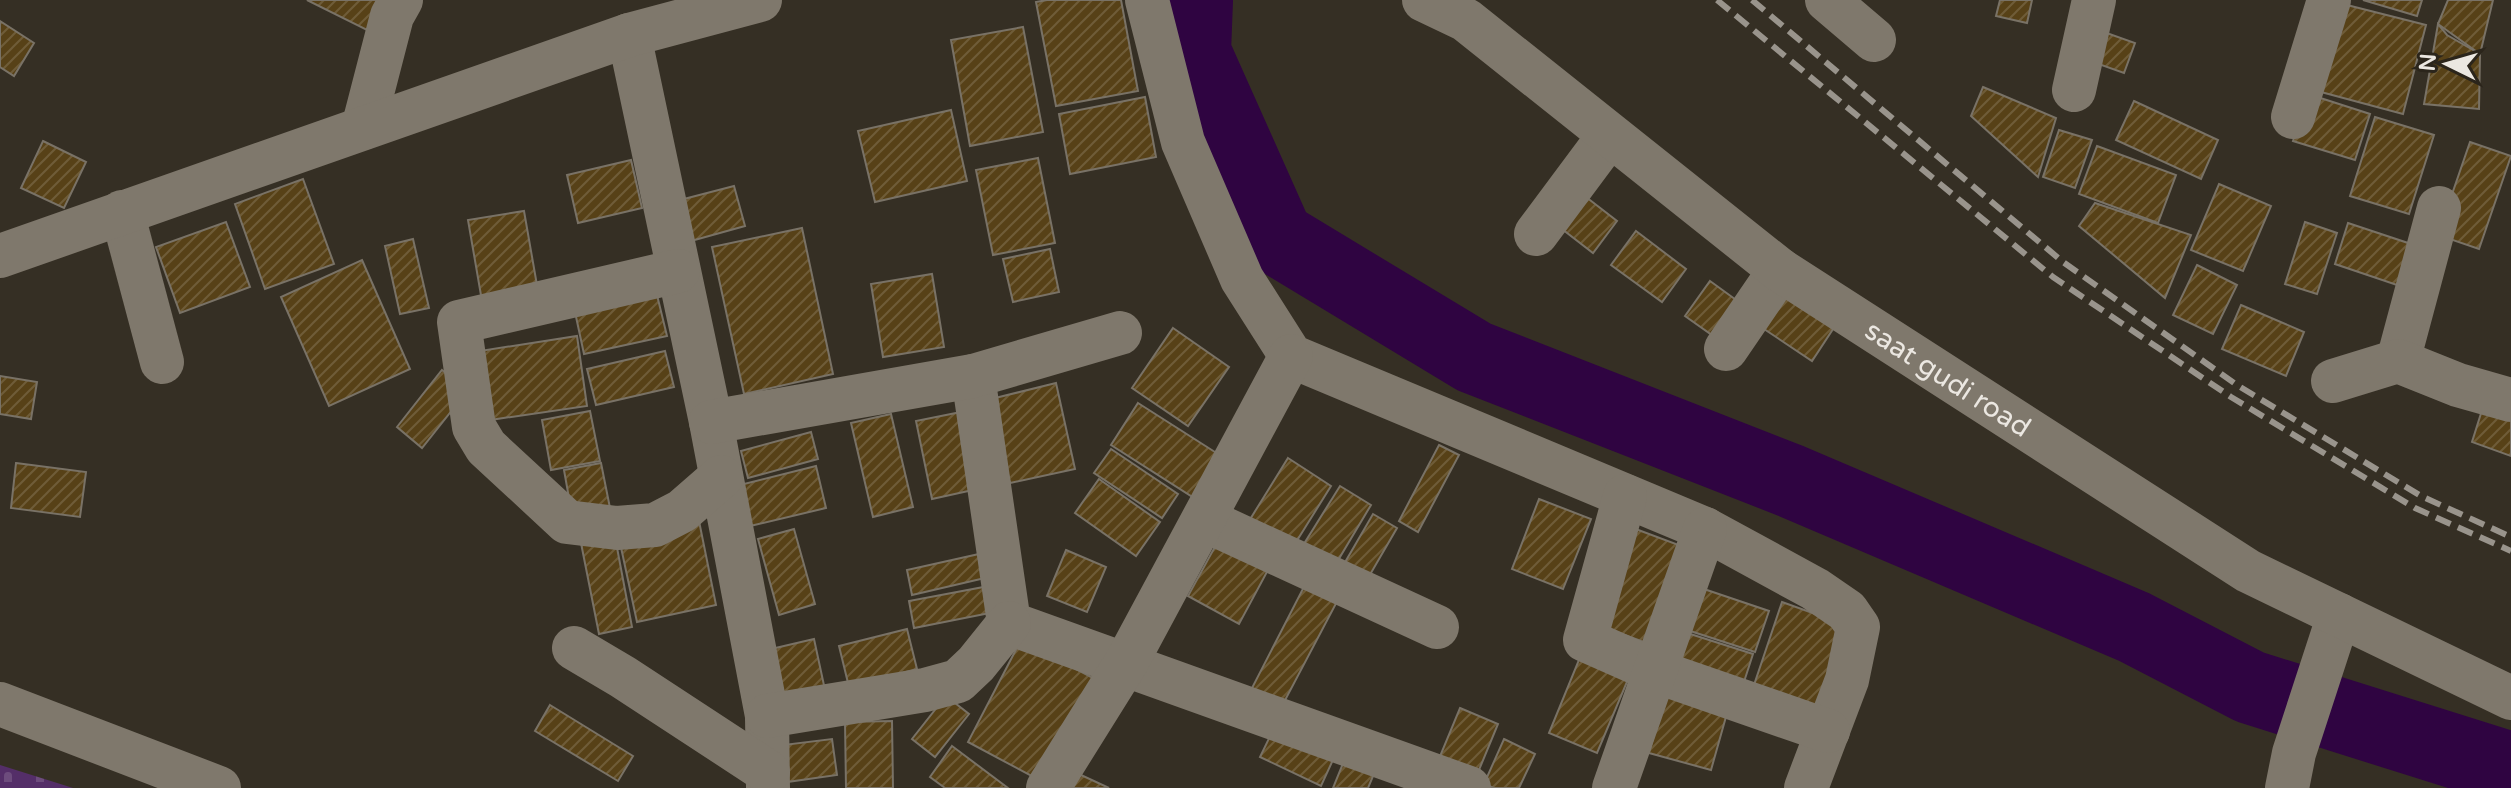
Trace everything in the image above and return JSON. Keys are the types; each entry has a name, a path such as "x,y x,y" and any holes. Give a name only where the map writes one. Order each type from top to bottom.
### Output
{"street":[{"path":"363,128 392,16 401,0"},
{"path":"3,250 122,212 629,35 760,0"},
{"path":"1147,0 1183,142 1242,279 1291,356 1705,529 1815,589 1847,611 1858,627 1847,680 1806,788"},
{"name":"saat gudi road","path":"1424,0 1466,20 1780,270 2248,571 2333,634 2511,698"},
{"path":"1827,0 1874,40"},
{"path":"2074,90 2094,0"},
{"path":"2293,117 2329,0"},
{"path":"629,35 711,422 767,716 768,780"},
{"path":"1536,234 1609,136"},
{"path":"2398,361 2439,208"},
{"path":"122,212 162,362"},
{"path":"1726,349 1780,270"},
{"path":"678,271 459,322 474,427 486,447 567,522 617,528 655,525 682,511 721,477"},
{"path":"711,422 973,376 1120,333"},
{"path":"1048,788 1126,663 1291,356"},
{"path":"2333,381 2398,361 2458,385 2511,400"},
{"path":"767,716 925,690 958,681 1009,623 973,376"},
{"path":"1625,496 1585,640 1655,671 1828,731"},
{"path":"1205,520 1437,627"},
{"path":"1614,788 1705,529"},
{"path":"1009,623 1469,788"},
{"path":"2293,778 2333,634"},
{"path":"574,648 623,677 768,780"},
{"path":"0,704 219,788"}],"green space":[{"path":"0,765 73,788 0,788"}],"building":[{"path":"307,0 384,0 369,31"},
{"path":"1121,0 1138,91 1056,106 1036,2"},
{"path":"2000,0 2032,0 2027,23 1996,16"},
{"path":"2363,0 2422,0 2417,16"},
{"path":"2448,0 2493,0 2480,54 2438,24"},
{"path":"2343,4 2426,25 2403,114 2321,92"},
{"path":"0,21 34,43 14,76 0,67"},
{"path":"2438,24 2447,35 2480,54 2479,109 2424,104"},
{"path":"1023,27 1043,132 970,146 951,40"},
{"path":"2101,31 2135,43 2124,73 2090,61"},
{"path":"1983,87 2056,118 2038,177 1971,116"},
{"path":"2308,94 2370,114 2355,160 2293,141"},
{"path":"1145,97 1156,157 1070,174 1059,114"},
{"path":"2134,101 2218,140 2201,179 2116,140"},
{"path":"951,110 967,181 875,202 858,131"},
{"path":"2375,117 2434,135 2409,214 2350,196"},
{"path":"2059,130 2092,140 2075,188 2043,177"},
{"path":"43,141 86,162 64,208 21,188"},
{"path":"2470,142 2511,156 2479,249 2438,235"},
{"path":"2097,146 2176,175 2158,223 2079,194"},
{"path":"1038,158 1055,243 993,255 976,170"},
{"path":"631,160 642,208 578,223 567,175"},
{"path":"303,179 334,264 265,289 235,204"},
{"path":"2219,184 2271,206 2243,271 2191,250"},
{"path":"734,186 745,226 691,241 680,200"},
{"path":"1586,197 1617,221 1593,253 1562,229"},
{"path":"2095,203 2191,235 2165,298 2079,226"},
{"path":"524,211 538,291 482,301 468,220"},
{"path":"226,222 250,287 180,313 156,247"},
{"path":"2305,222 2337,233 2317,294 2285,284"},
{"path":"2348,223 2411,244 2397,285 2335,264"},
{"path":"802,228 833,374 744,394 712,247"},
{"path":"1636,231 1686,269 1662,302 1611,265"},
{"path":"413,239 429,308 400,314 385,246"},
{"path":"1050,249 1059,292 1013,302 1003,259"},
{"path":"362,260 410,369 329,406 281,297"},
{"path":"2197,265 2237,285 2213,334 2173,315"},
{"path":"932,274 944,347 883,357 871,284"},
{"path":"1710,281 1743,305 1719,340 1685,316"},
{"path":"1782,287 1837,323 1812,361 1758,325"},
{"path":"657,295 667,336 584,354 575,312"},
{"path":"2241,305 2304,332 2286,376 2222,349"},
{"path":"1173,328 1229,367 1188,426 1132,388"},
{"path":"577,336 587,406 490,420 480,351"},
{"path":"665,351 674,387 596,405 587,369"},
{"path":"442,370 468,390 422,448 397,427"},
{"path":"0,376 37,382 31,419 0,414"},
{"path":"1056,383 1075,469 1010,483 991,399"},
{"path":"1138,403 1229,461 1202,503 1111,445"},
{"path":"2483,407 2511,415 2511,456 2472,442"},
{"path":"590,411 600,461 551,470 542,420"},
{"path":"966,411 982,488 932,499 916,421"},
{"path":"891,414 913,507 873,517 851,423"},
{"path":"811,432 818,459 748,478 741,451"},
{"path":"1439,445 1459,455 1418,532 1399,521"},
{"path":"1111,449 1178,494 1162,518 1094,473"},
{"path":"1288,458 1331,486 1293,547 1249,521"},
{"path":"16,463 86,472 80,517 11,508"},
{"path":"601,463 610,508 572,515 564,470"},
{"path":"816,466 826,508 750,526 740,485"},
{"path":"1099,479 1160,522 1136,556 1075,513"},
{"path":"1340,486 1371,505 1334,567 1302,547"},
{"path":"1539,499 1591,519 1563,589 1512,569"},
{"path":"1373,514 1397,528 1364,585 1340,571"},
{"path":"699,521 716,605 637,622 619,538"},
{"path":"1633,528 1684,547 1649,644 1598,625"},
{"path":"794,529 815,604 779,615 758,539"},
{"path":"615,537 632,627 599,634 581,543"},
{"path":"1217,543 1268,570 1239,624 1188,596"},
{"path":"1066,550 1106,567 1087,612 1047,596"},
{"path":"979,554 985,578 912,595 907,570"},
{"path":"1309,577 1341,594 1282,706 1251,690"},
{"path":"989,586 995,612 914,628 909,601"},
{"path":"1695,586 1769,611 1755,652 1681,628"},
{"path":"1782,602 1849,626 1819,714 1752,691"},
{"path":"907,629 917,669 849,687 839,646"},
{"path":"1684,632 1753,654 1742,688 1673,666"},
{"path":"814,639 825,690 782,700 771,649"},
{"path":"1021,640 1095,679 1041,781 968,742"},
{"path":"1583,650 1632,670 1597,753 1549,733"},
{"path":"1669,682 1731,699 1711,770 1649,753"},
{"path":"946,696 969,714 935,757 912,739"},
{"path":"550,705 633,756 618,781 535,731"},
{"path":"1460,708 1498,724 1474,782 1436,766"},
{"path":"892,721 893,788 846,788 845,722"},
{"path":"1277,722 1337,751 1321,786 1260,757"},
{"path":"832,739 837,775 787,782 783,745"},
{"path":"1504,739 1535,754 1519,788 1494,788 1484,784"},
{"path":"952,746 1008,788 945,788 930,777"},
{"path":"1346,756 1376,769 1368,788 1333,788"},
{"path":"1068,769 1109,788 1060,788"}],"waterway":[{"path":"1196,0 1194,52 1277,238 1474,357 1791,481 2134,627 2250,687 2511,769"}],"railway":[{"path":"1717,0 2053,277 2231,397 2415,508 2511,551"},
{"path":"1752,0 2063,262 2237,385 2421,496 2511,537"}]}
